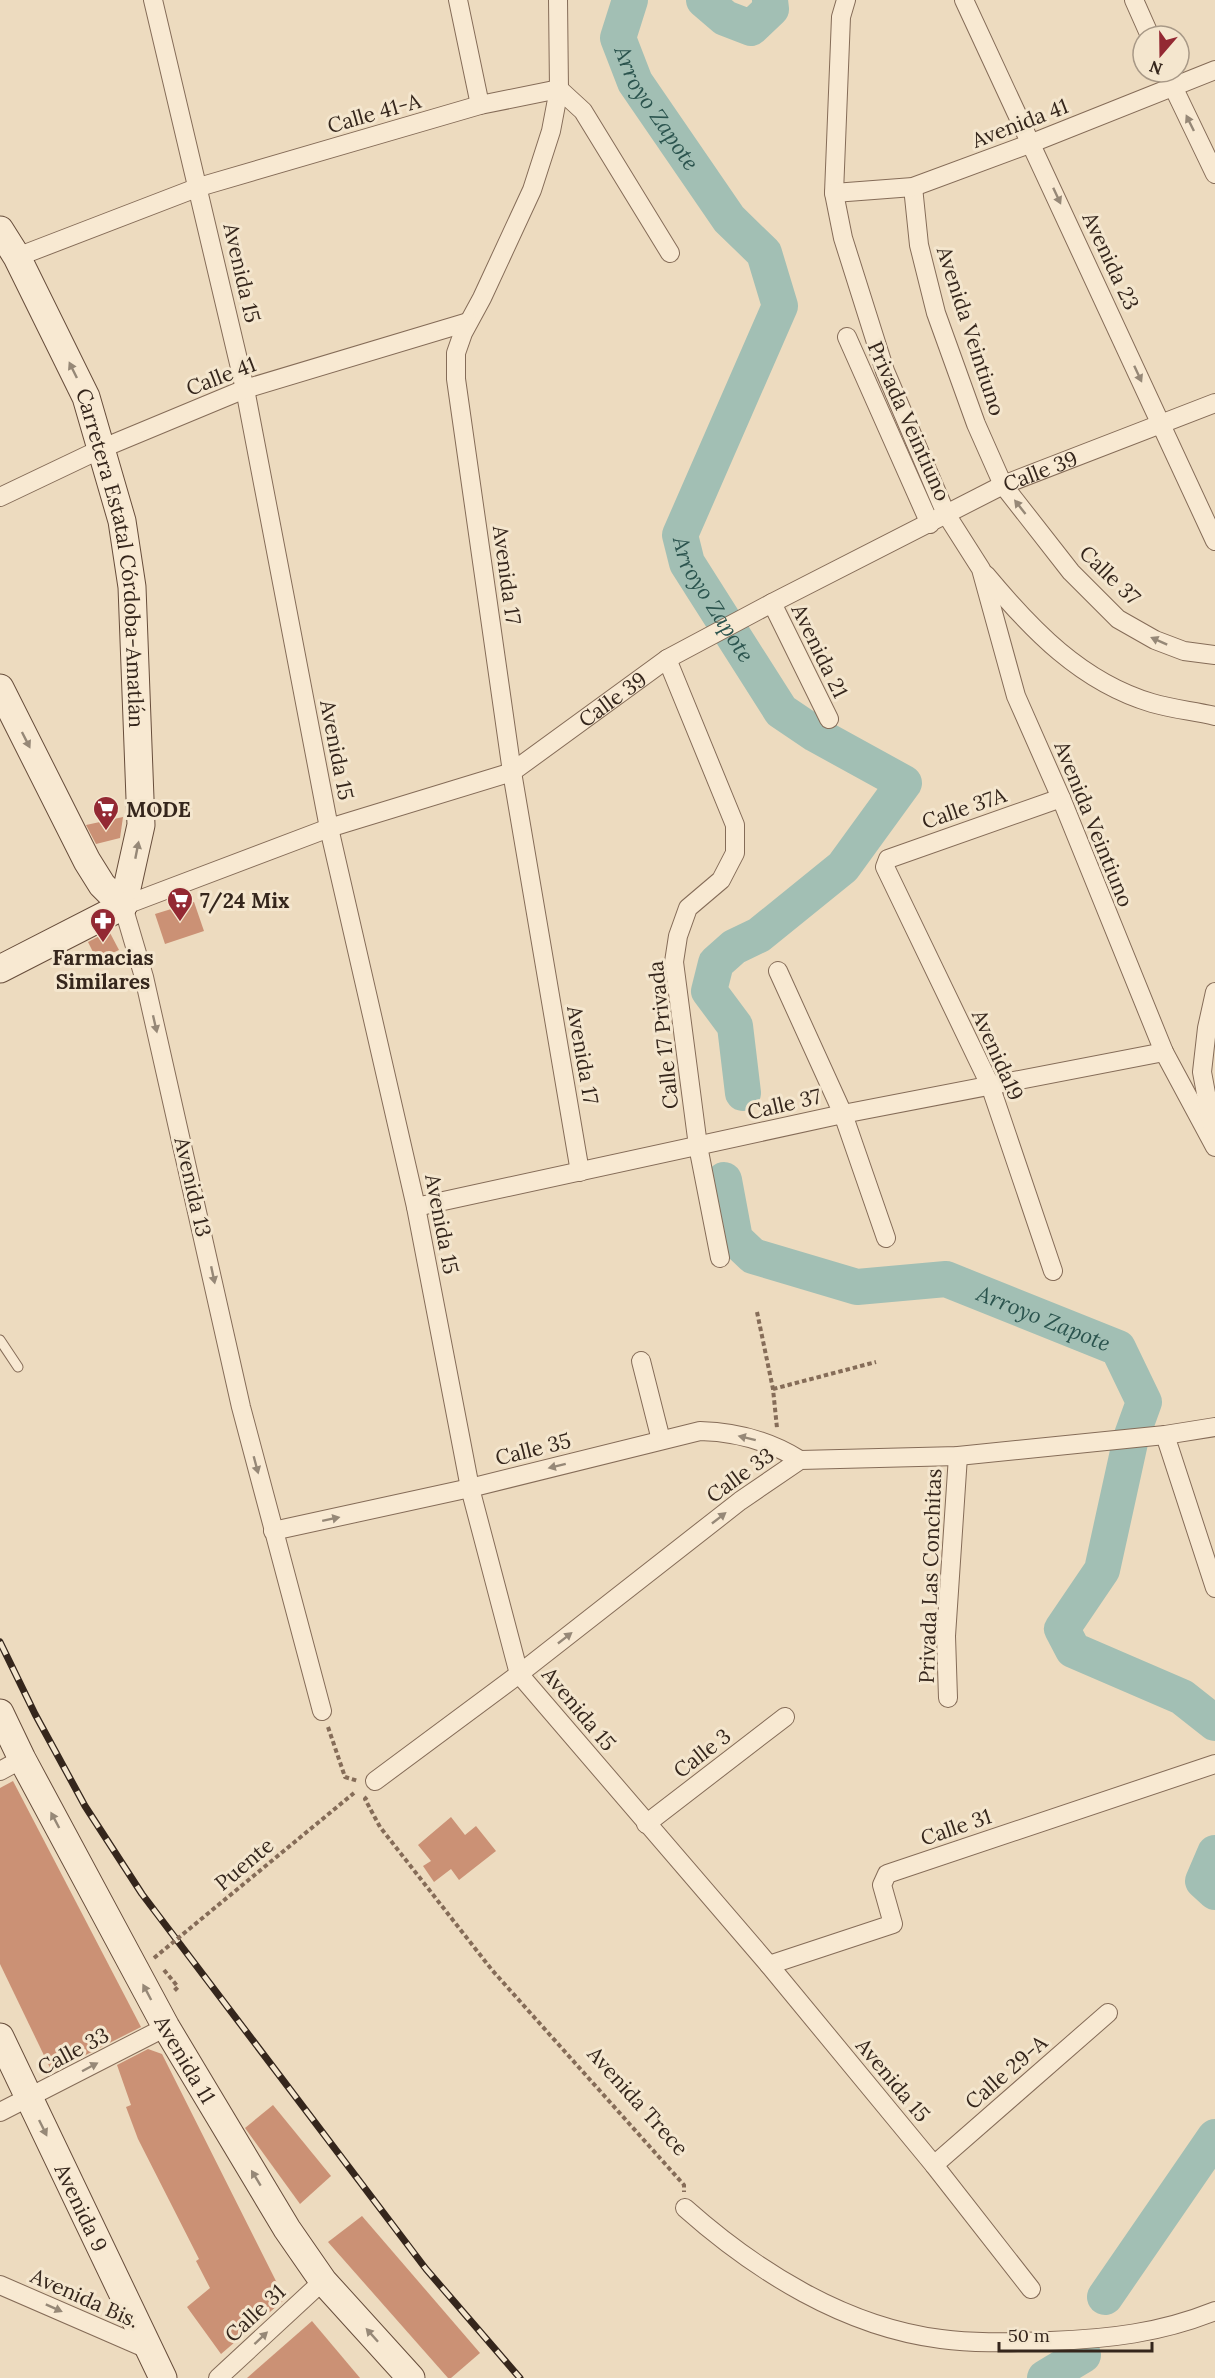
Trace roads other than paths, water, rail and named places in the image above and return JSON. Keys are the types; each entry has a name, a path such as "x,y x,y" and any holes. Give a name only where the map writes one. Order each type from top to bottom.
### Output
{"main road":[{"name":"Carretera Estatal Córdoba-Amatlán","path":"0,230 17,257 86,397 122,521 132,587 141,825 123,906"},
{"name":"Avenida 13","path":"0,688 87,861 102,885 123,906"},
{"name":"Calle 39","path":"0,969 123,906"},
{"name":"Avenida 11","path":"0,1713 11,1765 286,2229 323,2281 411,2378"},
{"name":"Avenida 9","path":"0,2037 163,2378"}],"street":[{"name":"Avenida 15","path":"153,0 245,389 330,828 416,1207 470,1488 519,1674 769,1965 934,2164 1031,2289"},
{"path":"458,0 480,105"},
{"name":"Avenida 17","path":"558,0 559,89 551,130 532,190 482,298 468,322 456,353 456,379 512,772 580,1172"},
{"path":"846,0 841,17 834,193 843,238 885,371 938,519"},
{"name":"Avenida 23","path":"964,0 1215,541"},
{"path":"1134,0 1145,24"},
{"name":"Avenida 41","path":"1191,75 1215,70"},
{"name":"Avenida 41","path":"834,193 913,187 1032,143 1161,84"},
{"path":"1172,84 1215,174"},
{"name":"Calle 41-A","path":"17,257 199,187 480,105 559,89"},
{"path":"559,89 571,97 583,111 670,253"},
{"name":"Avenida Veintiuno","path":"913,187 919,245 936,313 976,424 1003,485"},
{"name":"Calle 41","path":"0,497 102,448 245,389 468,322"},
{"name":"Privada Veintiuno","path":"847,337 938,519"},
{"name":"Calle 39","path":"123,906 330,828 512,772 667,659 772,603 1003,485 1215,403"},
{"name":"Calle 37","path":"1003,485 1071,572 1118,619 1184,651 1215,655"},
{"name":"Avenida Veintiuno","path":"938,519 981,569 1016,696 1164,1052 1215,1146"},
{"path":"981,569 1016,611 1062,656 1097,678 1151,703 1215,716"},
{"name":"Avenida 21","path":"772,603 829,719"},
{"name":"Calle 17 Privada","path":"667,659 735,825 735,853 721,880 688,908 678,936 674,962 698,1146 720,1258"},
{"name":"Calle 37A","path":"885,863 888,859 1060,798"},
{"name":"Avenida19","path":"885,863 886,872 990,1085 1053,1272"},
{"name":"Avenida 13","path":"123,906 144,977 241,1407 322,1711"},
{"path":"778,971 843,1114 886,1238"},
{"path":"1215,992 1207,1028 1202,1072 1215,1146"},
{"name":"Calle 37","path":"416,1207 843,1114 1164,1052"},
{"path":"641,1361 661,1440"},
{"name":"Calle 33","path":"375,1781 519,1674 740,1501 800,1460 958,1456 1165,1435 1215,1427"},
{"name":"Calle 35","path":"273,1531 470,1488 700,1431 722,1432 779,1446 800,1460"},
{"path":"1165,1435 1215,1588"},
{"name":"Privada Las Conchitas","path":"948,1698 946,1636 958,1456"},
{"name":"Calle 3","path":"646,1824 785,1717"},
{"name":"Calle 31","path":"769,1965 893,1924 882,1885 887,1874 1215,1764"},
{"name":"Calle 29-A","path":"934,2164 1108,2013"},
{"name":"Calle 33","path":"0,2112 166,2027"},
{"path":"685,2208 721,2240 801,2291 882,2327 941,2339 1007,2342 1109,2339 1184,2324 1215,2311"},
{"name":"Calle 31","path":"218,2378 323,2281"},
{"name":"Avenida Bis.","path":"0,2285 152,2351"}],"lane":[{"path":"0,1340 18,1368"}],"waterway":[{"name":"Arroyo Zapote","path":"630,0 618,38 635,82 729,219 764,253 780,306 680,535 687,563 781,711 815,734 904,783 843,867 759,935 734,947 716,963 709,991 735,1026 743,1093"},
{"name":"Arroyo Zapote","path":"704,0 725,18 751,28 771,9 770,0"},
{"name":"Arroyo Zapote","path":"724,1180 735,1239 753,1256 857,1287 946,1279 1118,1348 1144,1402 1131,1438 1102,1570 1062,1629 1073,1650 1182,1697 1215,1723"},
{"name":"Arroyo Zapote","path":"1215,1853 1203,1881 1215,1892"},
{"name":"Arroyo Zapote","path":"1105,2297 1215,2137"},
{"name":"Arroyo Zapote","path":"1045,2378 1083,2355"}],"railway":[{"path":"0,1642 35,1714 85,1806 142,1894 426,2269 520,2378"}],"place":[{"name":"MODE","path":"106,832"},
{"name":"7/24 Mix","path":"180,923"},
{"name":"Farmacias Similares","path":"103,944"}]}
